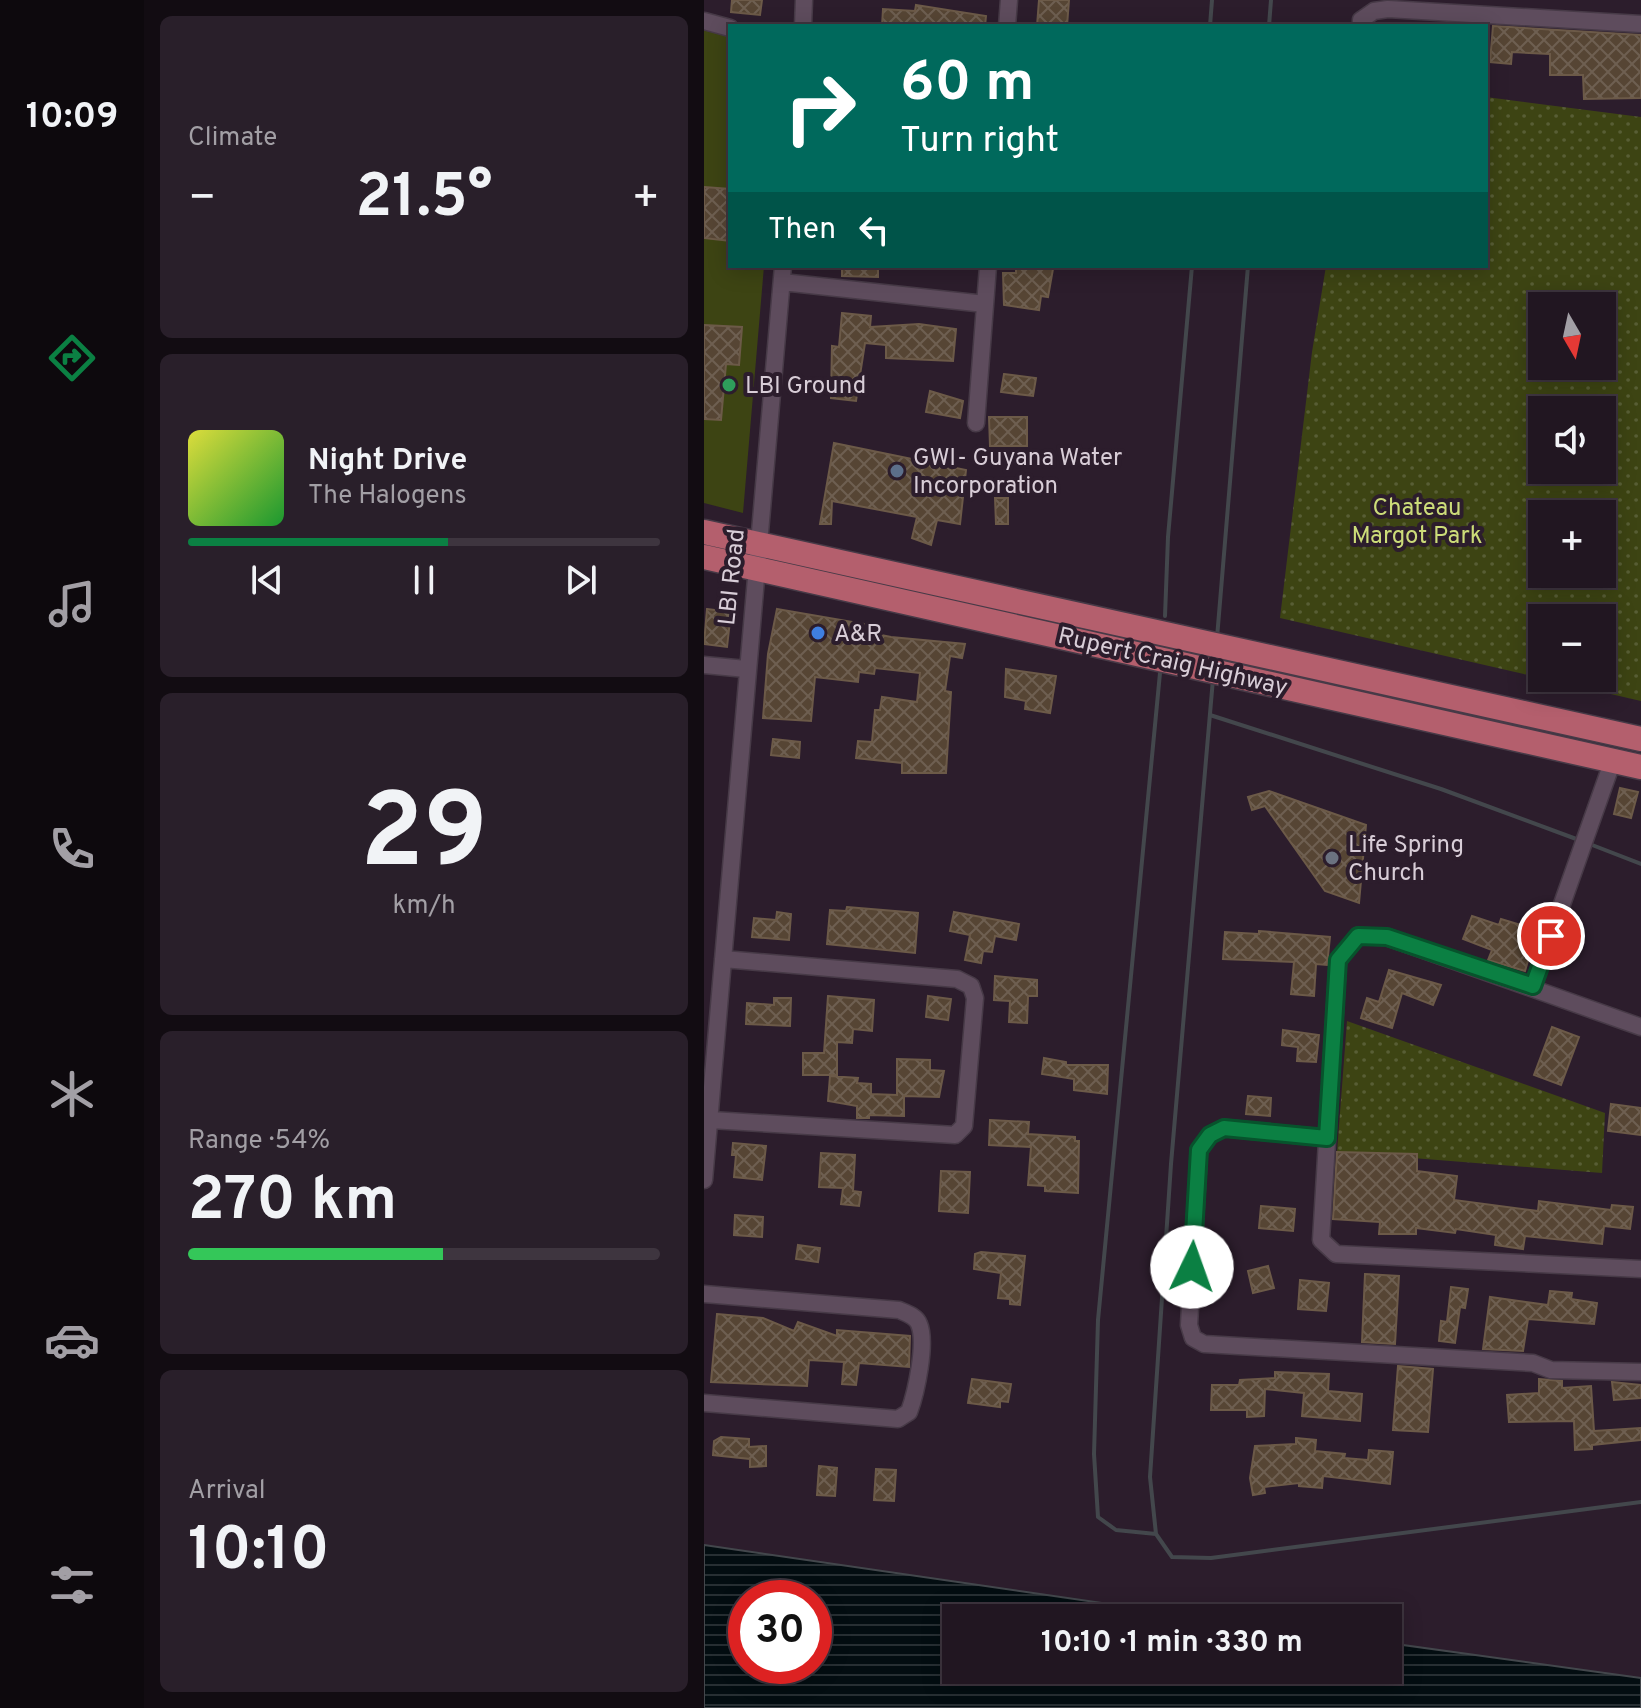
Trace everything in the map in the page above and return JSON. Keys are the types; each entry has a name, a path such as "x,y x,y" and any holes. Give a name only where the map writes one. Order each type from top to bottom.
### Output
{"main road":[{"name":"Rupert Craig Highway","path":"704,532 758,556 1196,666 1241,664 1641,739"},
{"name":"Rupert Craig Highway","path":"704,557 758,556 1195,641 1241,664 1641,767"}],"street":[{"path":"803,24 804,0"},
{"path":"1007,24 1009,0"},
{"path":"1361,24 1361,20 1374,11 1388,9 1641,24"},
{"path":"704,21 728,27"},
{"path":"976,423 988,268"},
{"path":"783,274 985,304"},
{"name":"LBI Road","path":"704,1180 746,669 783,274"},
{"path":"704,665 746,669"},
{"path":"1533,986 1613,760"},
{"path":"1641,1027 1533,986 1387,937 1358,936 1338,960 1321,1240 1336,1254 1641,1269"},
{"path":"711,1120 955,1135 964,1126 975,998 971,986 957,979 723,959"},
{"path":"1327,1138 1224,1128 1210,1135 1199,1150 1189,1325 1193,1338 1204,1344 1533,1363 1551,1370 1641,1372"},
{"path":"704,1294 899,1310 914,1317 920,1326 918,1382 909,1412 898,1419 704,1403"}],"green space":[{"name":"LBI Ground","path":"704,28 728,33 728,268 764,268 743,513 704,503"},
{"name":"Chateau Margot Park","path":"1488,97 1641,117 1641,701 1602,692 1616,692 1616,604 1528,604 1528,675 1280,618 1312,352 1326,268 1488,268"},
{"path":"1347,1021 1605,1113 1602,1173 1337,1152"}],"shaded area":[{"path":"704,1545 1109,1604 942,1604 942,1684 1402,1684 1402,1645 1641,1678 1641,1708 704,1708"}],"building":[{"path":"732,0 762,0 760,15 731,12"},
{"path":"1039,0 1069,0 1067,24 1037,24"},
{"path":"916,5 986,16 985,24 882,24 883,9 915,11"},
{"path":"1493,26 1641,35 1641,98 1584,99 1583,75 1550,75 1550,54 1512,52 1511,64 1490,62"},
{"path":"704,187 728,189 728,241 704,238"},
{"path":"842,268 878,268 878,277 842,276"},
{"path":"1016,268 1053,269 1048,297 1041,296 1039,310 1004,305 1003,273 1016,273"},
{"path":"842,313 871,316 870,327 919,324 956,329 953,361 886,358 886,345 865,343 856,401 831,398 832,346 839,347"},
{"path":"704,325 742,327 739,365 726,364 721,420 704,419"},
{"path":"1004,374 1036,378 1033,396 1001,392"},
{"path":"930,391 963,401 960,418 926,412"},
{"path":"989,417 1027,417 1027,446 990,446"},
{"path":"834,443 966,470 960,524 937,520 931,545 912,538 917,517 832,501 831,524 820,524"},
{"path":"995,498 1008,498 1008,524 996,524"},
{"path":"707,609 731,612 727,647 704,644"},
{"path":"777,609 882,627 881,635 891,637 965,644 962,658 950,656 945,691 951,692 946,773 902,773 902,763 856,758 858,741 872,742 875,710 880,710 882,697 917,702 920,673 875,668 874,674 859,672 858,682 815,677 811,721 763,718 768,654"},
{"path":"1006,669 1056,676 1050,713 1025,709 1026,701 1005,697"},
{"path":"773,739 800,742 799,758 771,755"},
{"path":"1620,788 1638,792 1631,818 1614,814"},
{"name":"Life Spring Church","path":"1269,791 1366,825 1359,903 1325,891 1265,806 1252,810 1248,797"},
{"path":"847,907 918,913 915,953 827,944 830,910 846,911"},
{"path":"777,912 791,914 789,940 752,937 754,918 776,920"},
{"path":"954,912 1019,924 1016,940 995,936 992,952 983,951 981,963 965,960 970,935 950,931"},
{"path":"1472,916 1499,925 1501,919 1537,930 1525,971 1488,960 1492,950 1463,939"},
{"path":"1259,931 1330,937 1327,965 1316,964 1314,996 1291,994 1294,962 1223,959 1225,932 1259,934"},
{"path":"1389,970 1441,985 1433,1005 1402,993 1392,1028 1361,1018 1367,998 1379,1002"},
{"path":"995,976 1037,980 1037,996 1028,996 1027,1023 1009,1022 1010,1001 994,1000"},
{"path":"828,996 874,1000 872,1031 853,1029 852,1043 837,1042 837,1075 803,1075 803,1053 824,1053"},
{"path":"928,996 951,999 948,1020 926,1017"},
{"path":"774,998 791,998 790,1026 746,1024 747,1003 774,1005"},
{"path":"1552,1027 1579,1037 1561,1085 1534,1075"},
{"path":"1283,1030 1319,1035 1316,1062 1297,1061 1298,1047 1282,1045"},
{"path":"1044,1058 1066,1062 1066,1065 1108,1065 1107,1094 1074,1090 1074,1079 1042,1074"},
{"path":"897,1059 930,1060 930,1070 944,1071 939,1097 904,1096 904,1116 869,1115 869,1118 857,1118 857,1106 828,1101 830,1076 858,1078 857,1083 871,1084 871,1094 897,1095"},
{"path":"1248,1096 1271,1098 1270,1116 1246,1114"},
{"path":"1611,1104 1641,1108 1641,1135 1608,1131"},
{"path":"990,1120 1029,1122 1028,1134 1075,1137 1075,1141 1079,1141 1078,1193 1045,1191 1045,1186 1028,1185 1031,1147 989,1145"},
{"path":"733,1143 766,1146 762,1180 734,1177 736,1155 732,1155"},
{"path":"1337,1152 1417,1154 1417,1171 1457,1176 1454,1200 1538,1211 1539,1201 1611,1210 1612,1205 1633,1207 1630,1229 1604,1226 1602,1244 1525,1236 1523,1249 1495,1245 1496,1235 1456,1229 1455,1233 1416,1228 1416,1234 1379,1234 1380,1222 1333,1219"},
{"path":"821,1153 855,1155 853,1191 861,1192 859,1206 841,1204 843,1188 819,1187"},
{"path":"941,1171 970,1172 968,1213 939,1211"},
{"path":"1261,1206 1295,1209 1293,1231 1259,1228"},
{"path":"735,1215 763,1217 762,1237 734,1235"},
{"path":"798,1245 820,1248 818,1262 796,1259"},
{"path":"975,1254 1025,1256 1020,1305 1010,1304 1010,1299 998,1298 1001,1273 974,1269"},
{"path":"1268,1266 1274,1288 1253,1293 1248,1271"},
{"path":"1365,1274 1399,1276 1395,1344 1362,1342"},
{"path":"1300,1280 1329,1283 1326,1311 1298,1309"},
{"path":"1451,1287 1468,1289 1465,1308 1460,1307 1455,1343 1439,1341 1441,1321 1447,1322"},
{"path":"1550,1291 1572,1293 1571,1299 1597,1303 1594,1324 1528,1319 1523,1351 1483,1349 1490,1297 1548,1305"},
{"path":"717,1314 763,1318 794,1331 798,1322 837,1336 837,1330 910,1336 909,1367 859,1363 856,1385 842,1384 844,1362 809,1360 807,1386 711,1382"},
{"path":"1398,1366 1433,1369 1428,1432 1393,1430"},
{"path":"1275,1372 1329,1374 1328,1391 1362,1394 1360,1421 1302,1416 1304,1393 1265,1389 1264,1416 1247,1417 1247,1410 1211,1410 1212,1385 1239,1385 1240,1380 1275,1378"},
{"path":"972,1379 1011,1384 1008,1402 1000,1401 1000,1407 968,1403"},
{"path":"1539,1379 1562,1381 1562,1388 1591,1386 1594,1431 1641,1428 1641,1440 1575,1450 1574,1421 1509,1422 1507,1395 1539,1393"},
{"path":"1612,1382 1641,1385 1641,1398 1614,1400"},
{"path":"721,1437 749,1439 749,1447 766,1446 766,1466 750,1467 750,1459 713,1455 714,1441"},
{"path":"1296,1438 1316,1440 1315,1451 1345,1454 1344,1458 1368,1460 1369,1450 1393,1452 1390,1484 1323,1476 1322,1488 1299,1486 1299,1483 1264,1487 1265,1493 1253,1495 1250,1478 1255,1446 1296,1444"},
{"path":"819,1466 837,1468 835,1496 817,1495"},
{"path":"876,1469 896,1470 894,1501 874,1500"}],"waterway":[{"path":"1210,24 1212,0"},
{"path":"1269,24 1271,0"},
{"path":"1165,616 1168,537 1192,268"},
{"path":"1217,638 1248,268"},
{"path":"1156,1534 1116,1530 1098,1517 1094,1454 1098,1320 1160,673"},
{"path":"1213,679 1171,1164 1150,1477 1156,1534 1172,1557 1211,1558 1641,1502"},
{"path":"1210,715 1441,789 1579,840"},
{"path":"1587,843 1641,864"}],"place":[{"name":"LBI Ground","path":"729,385"},
{"name":"GWI- Guyana Water Incorporation","path":"897,471"},
{"name":"A&R","path":"818,633"},
{"name":"Life Spring Church","path":"1332,858"}],"route":[{"path":"1192,1267 1199,1150 1210,1135 1224,1128 1327,1138 1338,960 1358,936 1387,937 1533,986 1551,936"}]}
